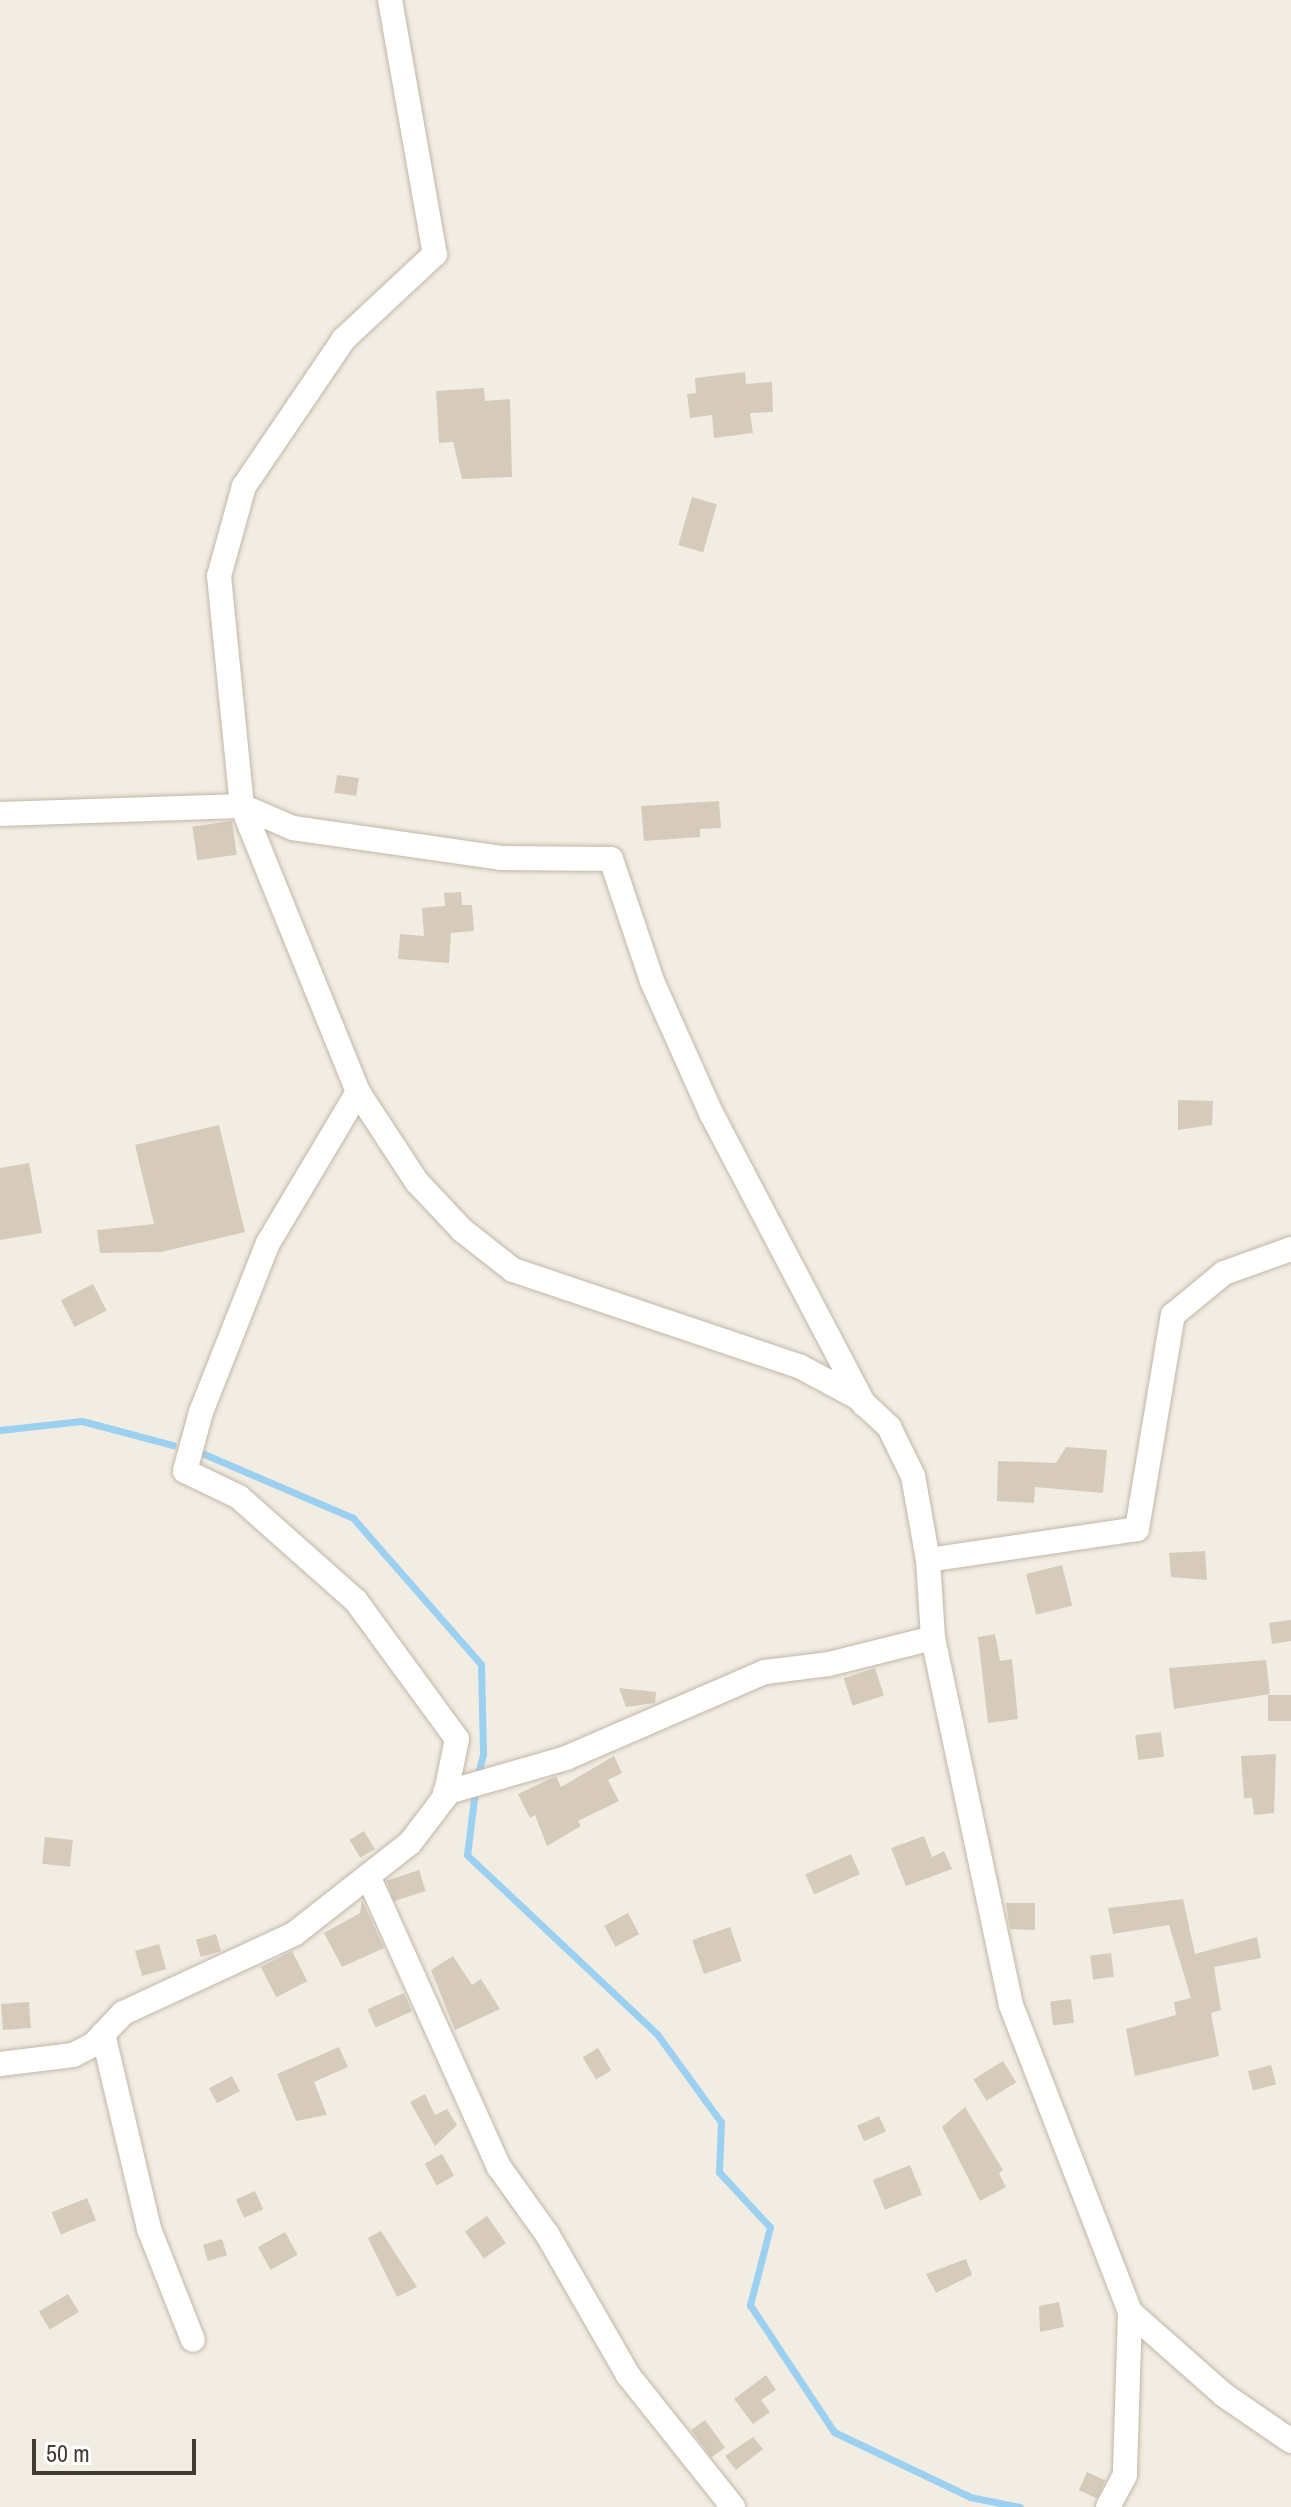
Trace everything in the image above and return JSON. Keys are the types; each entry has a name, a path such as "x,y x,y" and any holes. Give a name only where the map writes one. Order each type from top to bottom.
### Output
{"street":[{"path":"396,4 435,254 344,339 244,486 219,576 242,806 358,1092 417,1182 513,1270 799,1366 864,1404 889,1427 913,1476 928,1560 933,1638 1011,2005 1130,2312 1125,2475 1108,2507"},
{"path":"0,814 242,806 293,828 501,858 611,859 652,981 711,1113 864,1404"},
{"path":"0,2064 73,2055 103,2034 123,2013 294,1934 410,1843 445,1793 457,1739 356,1601 239,1497 185,1471 201,1412 268,1243 358,1092"},
{"path":"928,1560 1137,1529 1173,1315 1224,1273 1291,1249"},
{"path":"445,1793 566,1758 765,1672 829,1664 933,1638"},
{"path":"369,1878 499,2167 547,2234 628,2375 733,2507"},
{"path":"103,2034 149,2229 193,2340"},
{"path":"1130,2312 1224,2395 1291,2441"}],"building":[{"path":"745,372 746,384 772,382 773,412 750,413 753,433 714,438 712,415 690,418 687,394 696,393 695,378"},
{"path":"484,388 485,401 510,399 512,477 462,479 453,442 439,443 436,391"},
{"path":"692,497 717,504 703,552 678,545"},
{"path":"337,775 359,778 356,796 334,793"},
{"path":"719,801 721,828 700,829 700,837 644,841 641,806"},
{"path":"232,821 237,855 197,860 192,827"},
{"path":"461,892 462,905 472,905 474,931 451,933 449,963 398,959 400,934 424,936 422,908 445,906 444,893"},
{"path":"1178,1100 1213,1101 1212,1125 1178,1130"},
{"path":"219,1125 245,1232 161,1252 100,1253 97,1230 154,1224 135,1145"},
{"path":"29,1163 42,1233 0,1240 0,1168"},
{"path":"93,1284 107,1311 75,1327 61,1300"},
{"path":"1066,1447 1107,1450 1103,1493 1035,1487 1034,1503 997,1501 998,1461 1056,1463"},
{"path":"1205,1551 1207,1580 1171,1577 1169,1553"},
{"path":"1062,1565 1072,1606 1036,1615 1026,1574"},
{"path":"1291,1620 1291,1641 1272,1644 1269,1623"},
{"path":"995,1634 1000,1661 1012,1659 1018,1719 988,1723 978,1637"},
{"path":"1266,1660 1270,1694 1174,1709 1169,1668"},
{"path":"875,1668 884,1696 853,1706 844,1678"},
{"path":"619,1688 656,1692 655,1703 626,1707"},
{"path":"1268,1695 1291,1695 1291,1721 1268,1721"},
{"path":"1161,1732 1164,1757 1138,1760 1135,1735"},
{"path":"1276,1754 1274,1813 1254,1815 1252,1798 1244,1798 1241,1756"},
{"path":"614,1756 622,1773 608,1780 619,1801 578,1821 581,1826 547,1846 535,1815 530,1818 518,1794 556,1776 561,1787"},
{"path":"364,1831 375,1849 360,1858 349,1840"},
{"path":"924,1836 932,1857 944,1851 952,1869 906,1886 891,1848"},
{"path":"45,1837 73,1840 70,1867 42,1864"},
{"path":"851,1854 860,1874 814,1894 805,1874"},
{"path":"419,1870 426,1891 393,1901 387,1881"},
{"path":"1183,1899 1195,1954 1257,1937 1261,1958 1214,1967 1221,2010 1211,2013 1219,2056 1135,2076 1126,2029 1176,2015 1174,2002 1191,1998 1169,1925 1113,1934 1108,1908"},
{"path":"362,1900 384,1948 342,1967 324,1933 360,1913"},
{"path":"1006,1903 1035,1903 1035,1930 1010,1929"},
{"path":"628,1913 639,1934 615,1947 604,1926"},
{"path":"730,1927 742,1961 704,1974 692,1940"},
{"path":"216,1934 221,1951 201,1957 196,1940"},
{"path":"159,1944 166,1969 142,1976 135,1951"},
{"path":"292,1951 307,1981 276,1997 261,1967"},
{"path":"1111,1953 1114,1977 1093,1979 1090,1956"},
{"path":"453,1956 472,1985 481,1979 500,2009 455,2030 431,1970"},
{"path":"404,1993 412,2011 376,2028 367,2009"},
{"path":"1071,1999 1074,2023 1053,2025 1050,2002"},
{"path":"29,2002 31,2028 3,2030 1,2004"},
{"path":"339,2047 348,2067 314,2082 327,2115 296,2121 277,2074"},
{"path":"598,2048 611,2070 596,2080 583,2057"},
{"path":"1003,2061 1016,2082 987,2101 973,2080"},
{"path":"1271,2065 1276,2084 1253,2091 1248,2071"},
{"path":"232,2076 240,2091 217,2103 209,2088"},
{"path":"425,2094 435,2115 447,2109 457,2125 435,2146 410,2102"},
{"path":"965,2107 1003,2170 999,2173 1006,2187 980,2201 942,2127"},
{"path":"879,2116 886,2132 864,2141 857,2126"},
{"path":"442,2154 454,2176 437,2186 425,2164"},
{"path":"910,2165 922,2195 885,2210 873,2180"},
{"path":"255,2191 263,2209 244,2218 236,2200"},
{"path":"87,2198 96,2220 61,2234 52,2212"},
{"path":"487,2216 506,2243 484,2259 465,2231"},
{"path":"381,2231 417,2287 397,2297 368,2238"},
{"path":"285,2232 298,2255 270,2270 258,2247"},
{"path":"222,2239 227,2255 208,2261 203,2245"},
{"path":"966,2259 972,2275 936,2293 926,2274"},
{"path":"68,2294 79,2312 50,2330 39,2312"},
{"path":"1059,2302 1064,2327 1040,2332 1039,2306"},
{"path":"766,2375 776,2390 761,2400 770,2412 753,2424 734,2399"},
{"path":"705,2420 725,2448 711,2457 691,2430"},
{"path":"753,2437 763,2449 736,2470 725,2456"},
{"path":"1087,2472 1105,2480 1097,2498 1079,2490"}],"waterway":[{"path":"0,1430 82,1421 173,1445"},
{"path":"197,1451 353,1518 481,1664 483,1754 477,1778"},
{"path":"475,1791 467,1855 657,2034 721,2122 719,2172 770,2227 750,2305 834,2432 970,2497 1020,2507"}]}
